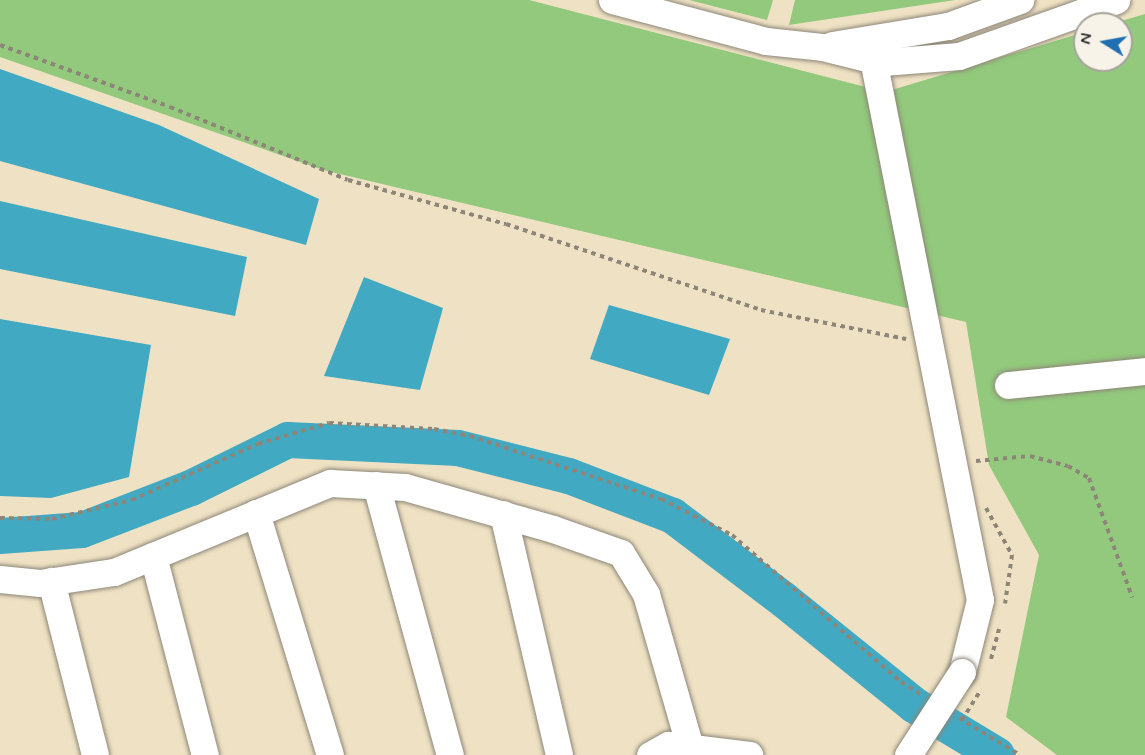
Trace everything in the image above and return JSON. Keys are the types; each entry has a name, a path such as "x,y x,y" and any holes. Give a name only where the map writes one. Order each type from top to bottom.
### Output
{"street":[{"path":"612,0 766,41 822,47 873,59 959,56 1116,0"},
{"path":"822,47 948,26 1020,0"},
{"path":"873,59 980,600 962,672 908,755"},
{"path":"1008,385 1145,370"},
{"path":"0,579 51,581 114,572 330,483 405,487 503,514 621,553 646,594 690,747"},
{"path":"376,485 450,755"},
{"path":"256,513 330,755"},
{"path":"503,514 559,755"},
{"path":"153,556 205,755"},
{"path":"51,581 95,755"},
{"path":"650,755 668,745 749,755"},
{"path":"458,755 470,755"}],"path":[{"path":"0,45 170,107 348,180 506,224 761,310 908,339"},
{"path":"966,462 1030,456 1068,466 1089,478 1132,597"},
{"path":"962,720 976,702"}],"green space":[{"path":"0,0 529,0 885,92 1073,36 1073,72 1133,72 1133,18 1145,14 1145,755 1057,755 1006,717 1039,555 989,465 966,322 323,170 0,57"},
{"path":"689,0 773,0 767,20"},
{"path":"795,0 955,0 789,25"}],"water":[{"path":"0,69 159,125 319,199 306,245 0,161"},
{"path":"0,201 247,257 235,316 0,269"},
{"path":"364,277 443,308 420,390 324,376"},
{"path":"609,305 730,339 709,395 590,359"},
{"path":"0,319 151,345 129,477 51,498 0,496"}],"waterway":[{"path":"0,536 82,530 191,488 288,440 458,448 569,476 673,516 784,600 914,705 997,755"}]}
